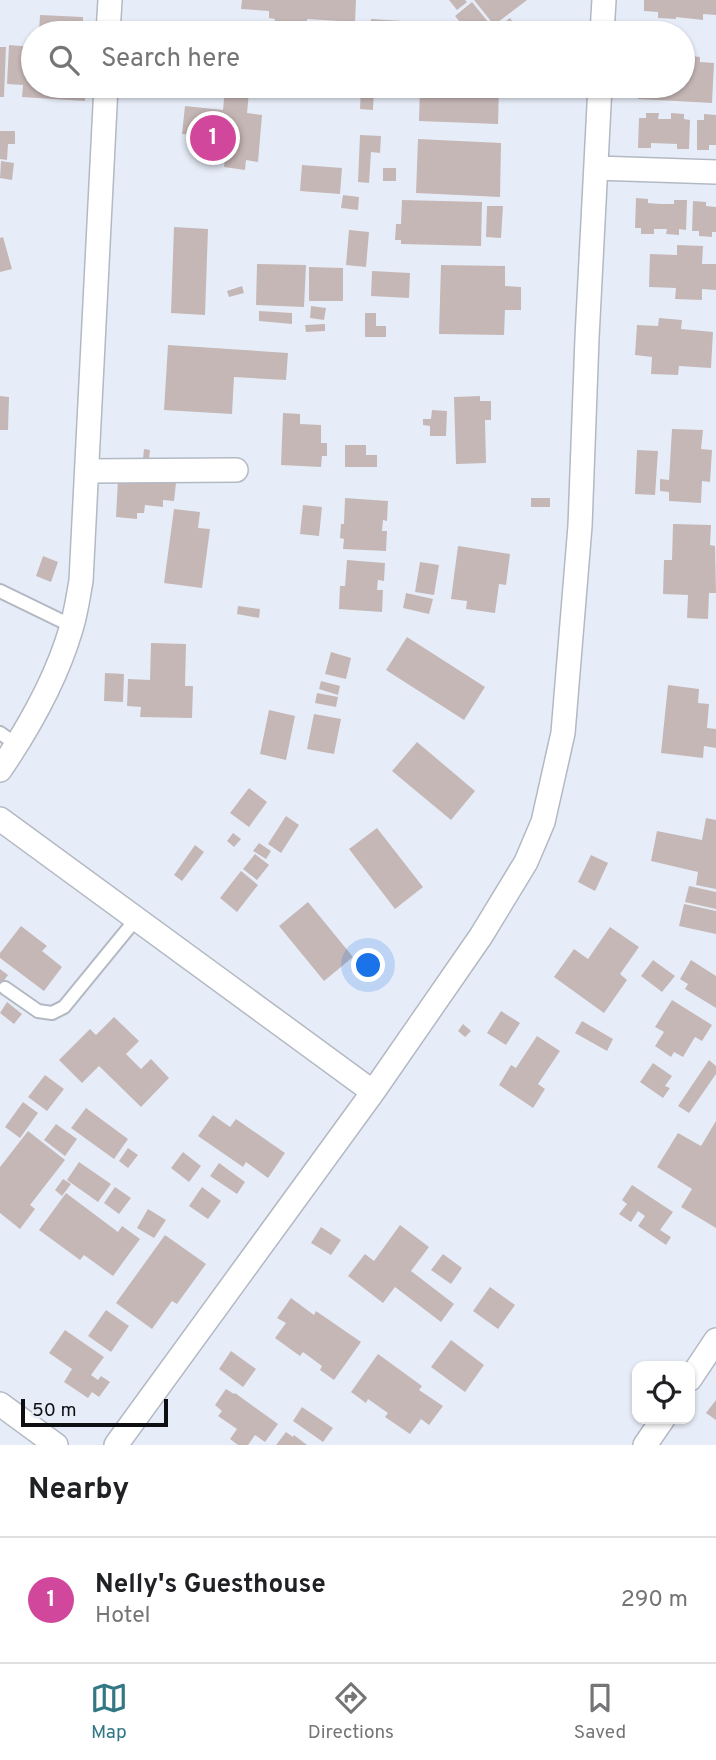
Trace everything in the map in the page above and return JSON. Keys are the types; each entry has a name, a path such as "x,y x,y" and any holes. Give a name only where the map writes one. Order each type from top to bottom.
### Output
{"street":[{"path":"109,21 110,0"},
{"path":"603,21 604,0"},
{"path":"0,770 9,739 52,683 72,626 81,581 105,98"},
{"path":"116,1445 373,1091 481,936 526,862 544,822 563,733 580,526 599,98"},
{"path":"596,168 716,172"},
{"path":"88,471 236,470"},
{"path":"0,819 373,1091"},
{"path":"695,1372 716,1340"},
{"path":"0,1404 56,1445"},
{"path":"645,1445 660,1424"}],"lane":[{"path":"0,591 72,626"},
{"path":"5,988 38,1011 52,1013 64,1007 135,919"}],"building":[{"path":"242,0 356,0 355,21 275,21 269,18 269,11 241,9"},
{"path":"449,0 465,0 467,2 457,10"},
{"path":"474,0 527,0 499,21 491,21"},
{"path":"644,0 716,0 716,15 703,14 703,20 658,18 658,12 644,11"},
{"path":"472,2 487,21 459,21 455,16"},
{"path":"40,15 83,17 83,21 40,21"},
{"path":"371,19 403,21 371,21"},
{"path":"9,45 21,46 21,85 7,84"},
{"path":"0,47 6,47 4,97 0,97"},
{"path":"695,56 700,57 700,62 714,63 712,103 638,99 695,98"},
{"path":"38,98 85,98 85,101"},
{"path":"224,98 248,98 247,113 262,115 258,162 246,160 245,170 224,167 225,157 196,154 197,135 182,134 185,106 223,110"},
{"path":"360,98 374,98 373,110 360,109"},
{"path":"420,98 499,98 498,124 419,121"},
{"path":"646,113 659,113 658,119 671,119 671,113 684,114 684,119 690,120 689,149 677,149 677,144 651,143 651,148 638,148 639,118 646,118"},
{"path":"704,114 716,115 716,145 709,145 709,150 697,150 697,120 704,120"},
{"path":"0,131 15,131 15,144 8,144 7,160 0,159"},
{"path":"360,135 381,136 380,153 371,152 369,183 358,182"},
{"path":"418,139 501,143 500,197 416,193"},
{"path":"1,161 14,163 12,180 0,178"},
{"path":"302,165 342,168 340,194 300,191"},
{"path":"383,168 396,168 396,181 383,181"},
{"path":"343,195 359,197 358,210 341,208"},
{"path":"636,198 661,204 687,200 686,230 679,229 679,235 666,234 667,229 654,229 654,234 641,234 641,228 635,228"},
{"path":"402,200 482,202 481,246 401,244 401,240 395,240 396,224 401,224"},
{"path":"693,201 706,202 706,206 716,207 716,232 712,232 712,237 699,236 699,231 692,231"},
{"path":"487,206 503,206 501,238 486,237"},
{"path":"174,227 208,229 205,315 171,313"},
{"path":"349,230 369,232 366,267 346,265"},
{"path":"3,237 12,269 0,272 0,238"},
{"path":"677,245 703,246 702,264 716,264 716,290 702,289 702,300 675,299 676,288 649,287 650,254 677,255"},
{"path":"257,264 306,265 304,307 256,305"},
{"path":"441,265 505,266 505,286 521,287 521,310 505,310 504,335 439,334"},
{"path":"309,267 343,268 343,301 309,301"},
{"path":"372,271 410,273 409,298 371,296"},
{"path":"242,286 244,293 229,297 227,291"},
{"path":"311,306 326,308 324,320 310,318"},
{"path":"259,311 292,313 292,324 259,321"},
{"path":"365,313 376,313 376,326 386,326 386,337 365,337"},
{"path":"659,318 682,320 681,329 713,332 711,368 679,366 678,375 651,374 652,357 635,355 637,325 658,326"},
{"path":"325,324 325,331 306,332 305,325"},
{"path":"168,345 288,353 286,380 234,377 232,414 164,410"},
{"path":"0,396 9,397 8,430 0,430"},
{"path":"480,396 480,401 491,401 491,420 485,420 486,463 456,464 454,397"},
{"path":"432,410 447,411 446,436 430,436 430,426 423,425 423,419 431,419"},
{"path":"283,413 300,414 300,424 321,425 321,443 327,443 327,456 322,456 321,467 281,465"},
{"path":"672,429 703,430 701,449 712,450 710,482 702,481 701,503 669,501 669,492 660,491 660,479 669,480"},
{"path":"345,445 366,445 366,455 377,455 377,467 345,467"},
{"path":"144,449 150,450 149,459 143,459"},
{"path":"637,450 658,451 655,495 635,494"},
{"path":"118,479 176,483 174,501 163,500 163,507 145,505 144,513 137,513 137,519 116,517"},
{"path":"345,498 388,501 387,521 383,520 382,531 387,531 386,551 343,549 344,539 340,538 341,524 344,524"},
{"path":"531,498 550,498 550,507 531,507"},
{"path":"303,505 322,507 319,536 300,534"},
{"path":"174,509 200,512 198,528 210,529 202,588 164,583"},
{"path":"673,524 711,525 710,545 715,546 716,593 709,593 708,619 687,618 688,595 663,594 664,560 672,560"},
{"path":"458,546 510,554 506,585 499,584 495,613 466,609 467,601 451,599"},
{"path":"43,556 58,562 51,582 36,576"},
{"path":"347,560 385,563 384,581 378,580 377,590 383,590 382,612 339,609 340,586 345,586"},
{"path":"420,562 439,565 434,595 415,592"},
{"path":"406,593 433,599 429,614 403,608"},
{"path":"238,606 260,609 259,618 237,614"},
{"path":"407,637 485,687 464,720 386,670"},
{"path":"151,643 186,644 185,686 193,686 192,718 140,717 141,707 127,706 128,679 150,680"},
{"path":"331,652 351,658 346,679 325,674"},
{"path":"105,673 124,674 123,702 104,701"},
{"path":"321,681 340,686 338,695 319,689"},
{"path":"668,685 699,689 698,703 709,704 707,728 716,729 716,748 704,746 703,758 661,753"},
{"path":"317,693 338,697 336,707 315,703"},
{"path":"269,710 295,716 286,760 260,754"},
{"path":"314,714 341,719 334,754 307,749"},
{"path":"417,742 475,791 451,820 392,771"},
{"path":"249,788 267,802 249,827 230,813"},
{"path":"286,816 299,825 281,853 268,844"},
{"path":"706,818 716,820 716,889 696,885 698,872 651,861 657,831 702,840"},
{"path":"377,828 423,887 395,909 349,849"},
{"path":"233,833 241,839 234,847 227,841"},
{"path":"259,843 271,851 266,859 253,851"},
{"path":"195,845 204,852 182,881 174,875"},
{"path":"255,854 269,865 257,880 243,869"},
{"path":"591,855 608,863 595,891 578,882"},
{"path":"241,871 258,885 237,912 220,898"},
{"path":"689,886 716,892 716,909 685,902"},
{"path":"308,902 353,957 324,981 279,926"},
{"path":"684,904 716,911 716,934 679,926"},
{"path":"21,926 47,946 42,951 62,967 44,991 0,958 0,953"},
{"path":"610,927 639,947 620,974 627,980 604,1013 554,977 574,949 588,959"},
{"path":"653,960 675,976 662,992 641,976"},
{"path":"691,960 716,976 716,1008 685,989 688,984 680,979"},
{"path":"0,969 8,975 0,986"},
{"path":"672,1000 712,1025 702,1041 695,1037 683,1057 674,1052 671,1057 655,1046 664,1032 655,1027"},
{"path":"7,1002 22,1014 14,1024 0,1013"},
{"path":"501,1011 520,1023 506,1045 487,1033"},
{"path":"114,1017 139,1041 126,1054 141,1069 151,1059 169,1078 141,1107 99,1066 82,1083 59,1060 90,1029 96,1035"},
{"path":"582,1021 613,1039 607,1051 575,1033"},
{"path":"463,1024 471,1031 465,1037 458,1031"},
{"path":"537,1036 560,1051 538,1084 545,1089 533,1108 499,1085 511,1065 516,1068"},
{"path":"709,1060 716,1066 716,1074 689,1113 678,1106"},
{"path":"653,1063 672,1076 665,1086 670,1088 663,1098 640,1082"},
{"path":"45,1075 64,1089 47,1111 28,1097"},
{"path":"23,1102 38,1113 20,1138 5,1127"},
{"path":"86,1108 128,1139 114,1159 71,1128"},
{"path":"213,1115 230,1127 236,1119 285,1153 268,1178 246,1162 243,1167 198,1136"},
{"path":"716,1121 716,1228 681,1207 692,1189 657,1167 678,1133 701,1146"},
{"path":"56,1124 77,1139 65,1156 44,1140"},
{"path":"28,1131 65,1160 30,1205 35,1209 20,1229 0,1213 0,1167"},
{"path":"128,1148 138,1155 128,1168 119,1161"},
{"path":"183,1152 201,1166 189,1182 171,1168"},
{"path":"79,1162 111,1184 98,1202 67,1180"},
{"path":"219,1163 245,1182 237,1194 210,1176"},
{"path":"63,1179 71,1184 62,1196 55,1190"},
{"path":"632,1185 673,1212 660,1230 671,1237 666,1245 638,1226 645,1216 638,1211 631,1222 619,1214 627,1204 622,1200"},
{"path":"115,1187 131,1198 119,1214 104,1203"},
{"path":"202,1187 221,1201 208,1219 189,1206"},
{"path":"66,1193 118,1232 122,1226 140,1239 113,1276 84,1255 80,1260 39,1230"},
{"path":"148,1209 166,1220 154,1238 137,1228"},
{"path":"400,1225 429,1247 411,1271 454,1304 441,1322 395,1287 383,1303 348,1276 365,1254 374,1261"},
{"path":"321,1227 341,1240 331,1255 311,1243"},
{"path":"165,1235 206,1264 177,1304 172,1301 152,1329 116,1303"},
{"path":"443,1254 462,1268 451,1284 431,1270"},
{"path":"490,1287 515,1305 498,1329 473,1311"},
{"path":"291,1298 314,1315 316,1311 361,1342 334,1380 320,1370 322,1366 303,1352 300,1356 275,1338 286,1323 277,1318"},
{"path":"106,1310 129,1326 111,1352 88,1336"},
{"path":"65,1330 104,1357 91,1375 98,1380 101,1376 110,1382 99,1397 92,1392 88,1398 64,1382 72,1369 49,1353"},
{"path":"451,1340 484,1365 465,1392 431,1367"},
{"path":"231,1351 256,1369 243,1387 219,1369"},
{"path":"378,1354 422,1386 419,1390 443,1406 429,1425 421,1419 410,1434 385,1417 388,1413 368,1399 366,1403 351,1392"},
{"path":"226,1389 278,1424 265,1442 255,1435 248,1445 238,1445 230,1439 237,1429 218,1416 222,1411 215,1405"},
{"path":"716,1400 716,1420 706,1413"},
{"path":"302,1407 333,1428 323,1442 293,1421"},
{"path":"286,1432 293,1437 294,1435 307,1445 276,1445"}],"place":[{"name":"Nelly's Guesthouse","path":"213,138"}]}
